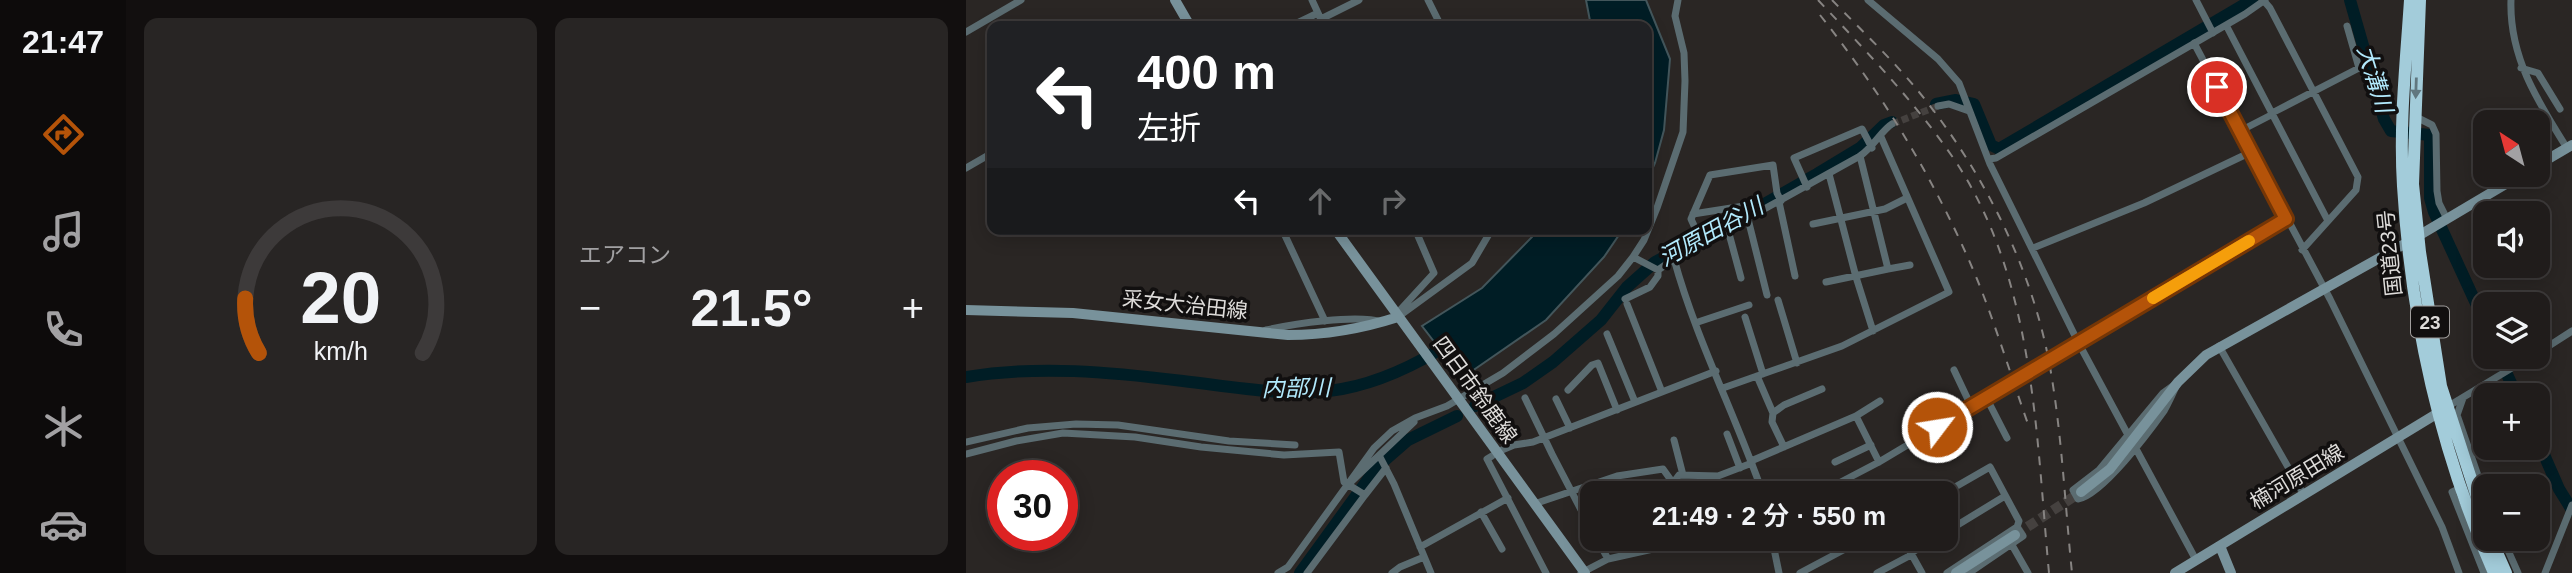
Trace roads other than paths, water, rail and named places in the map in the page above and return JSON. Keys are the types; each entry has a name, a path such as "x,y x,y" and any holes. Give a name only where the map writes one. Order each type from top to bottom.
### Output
{"highway":[{"name":"国道23号","path":"2410,0 2410,130"},
{"name":"国道23号","path":"2420,0 2403,184 2413,239 2419,330 2443,410 2461,488 2494,573"},
{"name":"国道23号","path":"2443,410 2473,490"},
{"path":"2496,551 2506,573"}],"main road":[{"path":"1175,0 1187,21"},
{"path":"2550,159 2569,147"},
{"path":"2081,492 2110,470 2190,368 2219,346 2501,187"},
{"name":"四日市鈴鹿線","path":"1339,235 1583,572"},
{"name":"采女大治田線","path":"966,310 1060,312 1307,335 1398,317"},
{"name":"楠河原田線","path":"2175,573 2443,410"},
{"path":"1956,573 2014,535"},
{"path":"2220,546 2231,573"}],"street":[{"path":"966,32 1021,0"},
{"path":"1312,0 1321,19 1359,0"},
{"path":"1428,0 1438,21"},
{"path":"1652,219 1683,132 1686,109 1685,62 1675,16 1678,0"},
{"path":"1868,0 1953,74 1989,159 2078,342 2128,435"},
{"path":"2196,0 2210,28"},
{"path":"2511,0 2512,27 2521,68 2533,92 2569,147"},
{"path":"1989,159 1996,158 2194,43 2210,28 2226,25 2264,1 2358,177 2356,190 2302,250"},
{"path":"2226,25 2328,221"},
{"path":"2240,131 2359,68 2347,26"},
{"path":"2194,43 2324,288 2399,437 2442,527 2459,573"},
{"path":"2521,68 2538,73 2560,109"},
{"path":"1938,106 1967,105"},
{"path":"1652,267 1674,259 1701,242 1748,219 1805,183 1829,174 1860,156 1869,144 1881,137 1887,126 1892,124"},
{"path":"2410,130 2432,125 2437,134 2437,191 2446,220"},
{"path":"1805,183 1794,158 1862,129 1869,144"},
{"path":"1723,388 1842,346 1949,292 1881,137"},
{"path":"2033,248 2144,203 2251,152"},
{"path":"966,168 987,156"},
{"path":"1860,156 1888,270"},
{"path":"1701,242 1691,219 1710,175 1773,165 1795,276"},
{"path":"1829,174 1856,277 1874,331"},
{"path":"1813,224 1874,212 1907,198"},
{"path":"1693,214 1744,205"},
{"path":"1748,219 1767,295"},
{"path":"1843,481 2286,219"},
{"path":"1728,230 1741,278"},
{"path":"1285,235 1325,321"},
{"path":"1398,317 1401,309 1434,273 1418,235"},
{"path":"1398,317 1472,263 1488,235"},
{"path":"1278,573 1287,570 1374,447 1415,418 1503,373 1555,334 1618,276 1645,235"},
{"path":"1633,257 1652,267 1658,276 1650,287 1626,302 1662,392"},
{"path":"1674,259 1687,305 1759,481"},
{"path":"1826,282 1910,265"},
{"path":"1778,300 1797,363"},
{"path":"1695,323 1749,306"},
{"path":"1745,317 1773,412 1772,422 1784,447"},
{"path":"1258,332 1325,321 1373,319 1382,322"},
{"path":"2550,345 2572,331"},
{"path":"1607,334 1635,402"},
{"path":"2219,346 2304,495"},
{"path":"1568,390 1592,365 1598,363 1616,410"},
{"path":"2443,410 2512,369"},
{"path":"1954,370 1971,406"},
{"path":"1502,450 1544,438 1716,371"},
{"path":"2178,382 2164,410 2124,462 2097,488 2078,499 2073,490 2099,470 2163,393 2178,382"},
{"path":"1773,412 1822,389"},
{"path":"1986,397 2007,438"},
{"path":"1525,398 1580,508"},
{"path":"2463,398 2457,415 2477,474"},
{"path":"1556,399 1570,428"},
{"path":"1675,481 1679,475 1718,476 1740,468 1856,416 1880,401"},
{"path":"1856,416 1879,462"},
{"path":"1307,573 1415,418"},
{"path":"966,442 1028,428 1076,424 1118,425 1229,440 1295,445"},
{"path":"966,454 1039,436 1063,433 1097,434 1284,455 1339,452 1344,482 1362,492"},
{"path":"1727,434 1740,468"},
{"path":"1674,439 1683,475"},
{"path":"1835,462 1871,445"},
{"path":"2135,447 2196,560"},
{"path":"1492,456 1487,459 1546,573"},
{"path":"1349,483 1383,462"},
{"path":"1383,462 1431,573"},
{"path":"1958,485 1990,467 2019,522 2014,535 1969,573"},
{"path":"1601,481 1663,469 1671,481"},
{"path":"1534,504 1580,487"},
{"path":"2461,488 2452,492 2484,573"},
{"path":"1958,525 2005,496"},
{"path":"1420,547 1508,498"},
{"path":"2545,573 2570,509"},
{"path":"1481,512 1502,549"},
{"path":"1947,573 2014,535"},
{"path":"2014,535 2028,573"},
{"path":"1604,551 1608,559"},
{"path":"1583,572 1608,559 1644,551"},
{"path":"1774,551 1779,573"},
{"path":"1800,573 1841,551"},
{"path":"1909,551 1922,573"},
{"path":"1877,573 1916,551"},
{"path":"2508,551 2518,573"},
{"path":"1392,573 1424,557"}],"water":[{"path":"1586,0 1646,0 1670,59 1664,130 1652,170 1652,21 1590,21"},
{"path":"1619,235 1604,257 1546,320 1462,378 1422,326 1482,288 1532,237"}],"waterway":[{"name":"河原田谷川","path":"1936,104 1956,100 1974,104 1991,145 1999,149 2252,0"},
{"name":"大溝川","path":"2350,0 2384,119 2391,131 2430,135 2430,198 2473,297"},
{"name":"河原田谷川","path":"1475,406 1523,383 1553,362 1601,320 1627,287 1655,262 1817,174 1860,148 1884,125 1892,122"},
{"name":"内部川","path":"966,377 1020,371 1074,371 1263,391 1323,391 1357,386 1386,376 1414,364 1454,341"},
{"name":"大溝川","path":"2505,369 2511,383"},
{"name":"河原田谷川","path":"1300,573 1377,467 1408,440 1457,416"},
{"name":"大溝川","path":"2546,460 2572,510"}],"tunnel":[{"path":"1892,124 1938,106"},
{"path":"2015,535 2081,492"}],"railway":[{"path":"1818,0 1890,78 1941,140 1982,208 2002,257 2017,308 2035,414 2049,573"},
{"path":"1832,0 1899,68 1942,122 1984,187 2018,257 2042,330 2050,367 2072,573"},
{"path":"1820,15 1866,77 1908,141 1945,209 1984,297 2028,424"}]}
